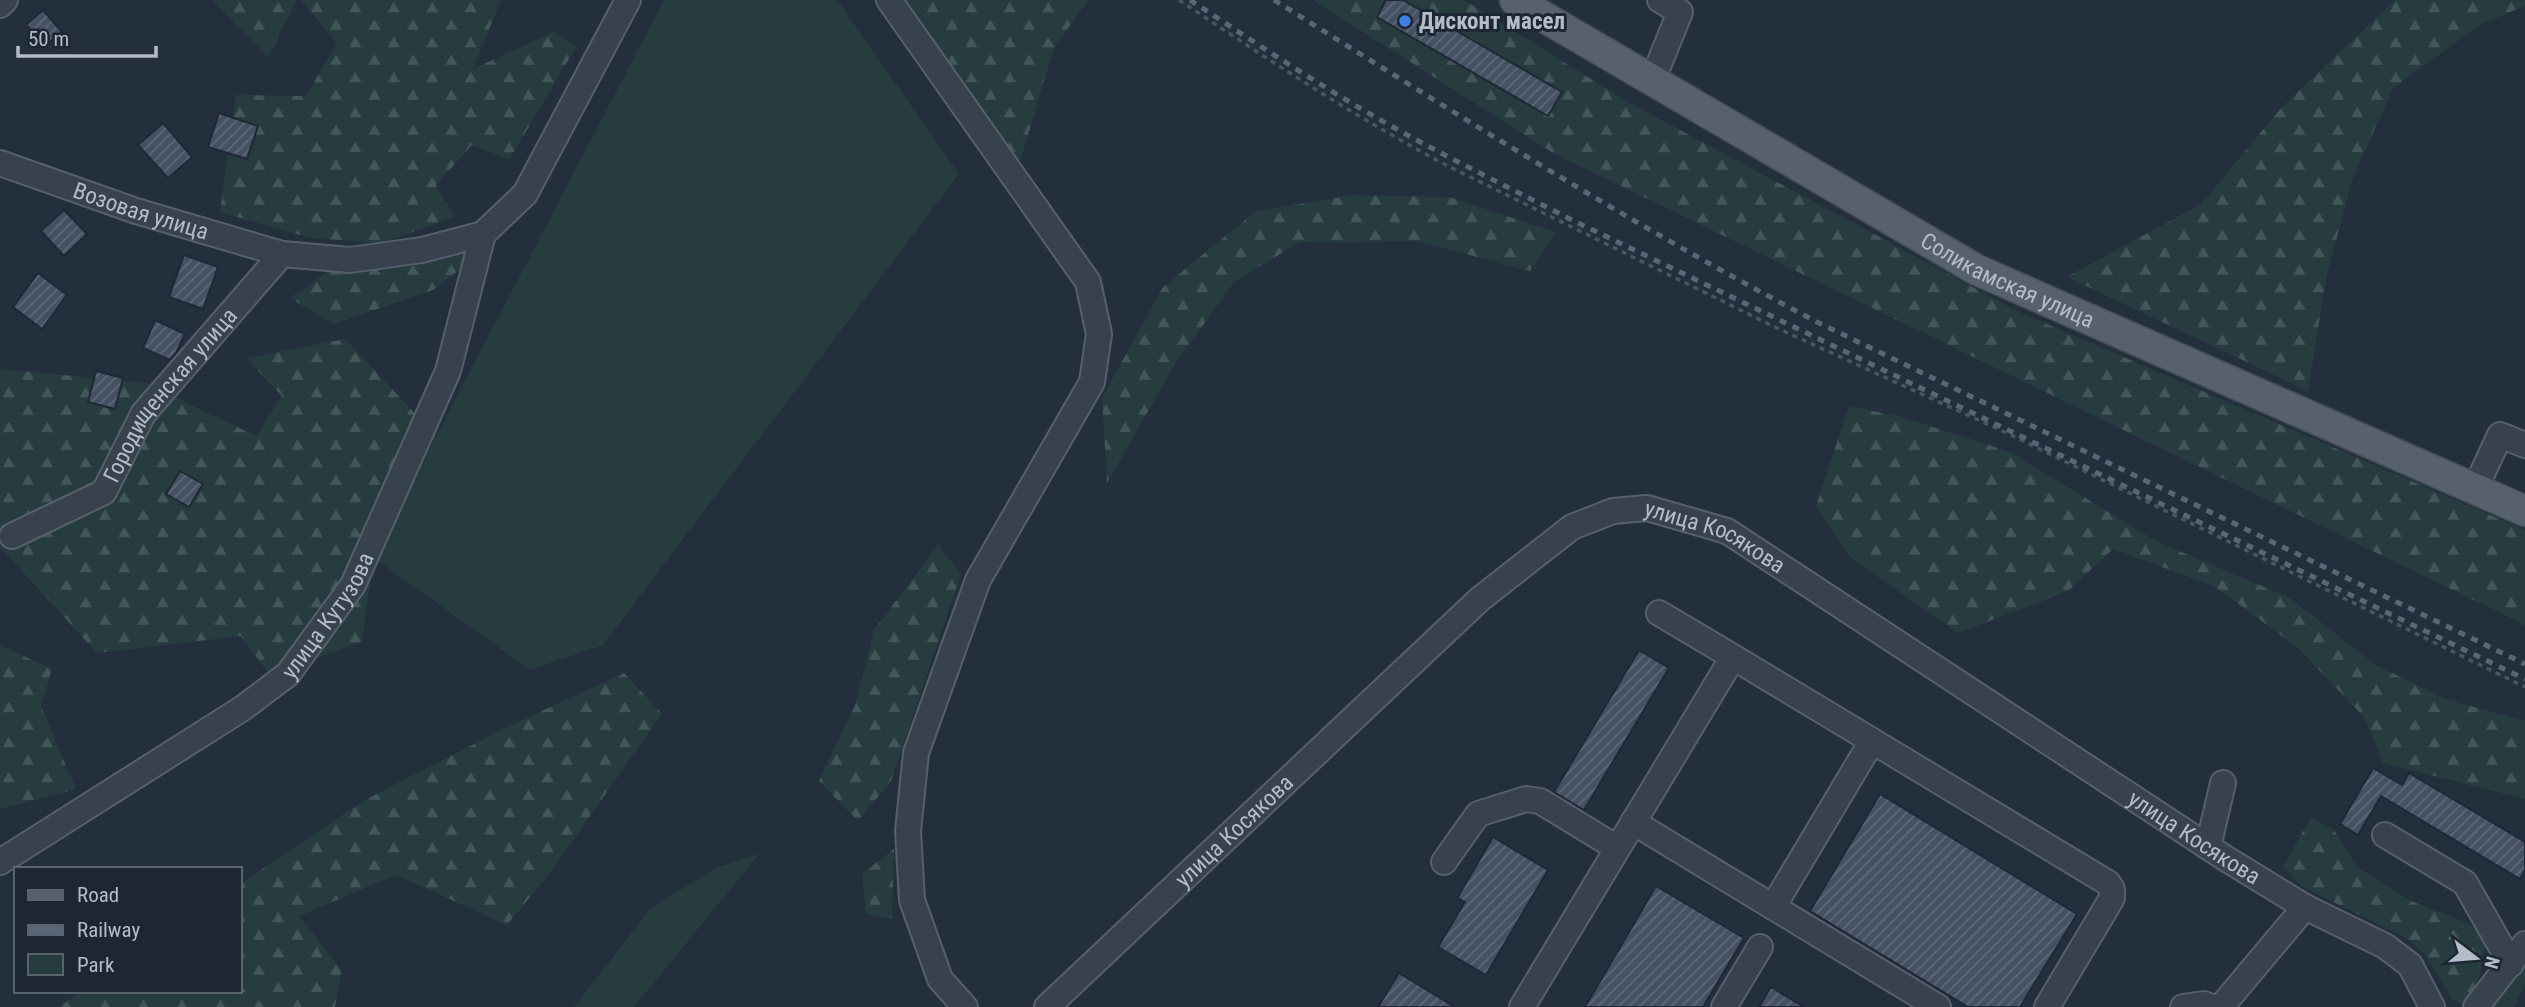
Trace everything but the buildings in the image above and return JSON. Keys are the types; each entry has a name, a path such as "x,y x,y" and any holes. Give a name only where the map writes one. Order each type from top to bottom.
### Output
{"main road":[{"name":"Соликамская улица","path":"1515,0 1977,270 2525,510"}],"street":[{"path":"0,5 5,0"},
{"path":"483,234 525,194 628,0"},
{"path":"889,0 1088,282 1099,334 1092,382 978,580 916,753 908,831 912,900 940,979 965,1007"},
{"path":"1653,79 1676,4"},
{"name":"Возовая улица","path":"0,163 136,211 282,254 350,260 422,250 483,234"},
{"name":"улица Кутузова","path":"0,862 243,708 288,674 353,584 448,371 483,234"},
{"name":"Городищенская улица","path":"12,536 104,492 143,414 282,254"},
{"path":"2475,489 2500,435 2525,445"},
{"name":"улица Косякова","path":"1047,1007 1480,599 1572,527 1613,511 1647,508 1727,531 2208,847 2305,907 2385,946 2410,965 2432,1007"},
{"path":"1658,613 2108,883 2112,889 2112,898 2047,1007"},
{"path":"1521,1007 1733,657"},
{"path":"1773,907 1872,741"},
{"path":"2208,847 2223,783"},
{"path":"1444,862 1478,814 1526,799 1540,801 1617,848"},
{"path":"1633,822 1938,1007"},
{"path":"2385,835 2465,883 2518,954 2476,1007"},
{"path":"2221,1007 2305,907"},
{"path":"1724,1007 1760,947"},
{"path":"2183,1007 2204,1004 2212,1007"}],"path":[{"path":"1179,0 1387,134 1473,179 1777,328 2009,434 2525,687"}],"green space":[{"path":"212,0 297,0 268,57"},
{"path":"301,0 501,0 473,69 554,32 576,47 509,160 472,145 436,185 454,217 382,243 311,238 220,212 236,95 306,96 337,43"},
{"path":"664,0 837,0 959,174 603,645 530,670 373,557"},
{"path":"898,0 1088,0 1054,48 1018,168"},
{"path":"1313,0 1464,0 1628,102 2019,312 2525,530 2525,625 1553,153"},
{"path":"2395,0 2525,0 2525,6 2481,24 2393,88 2352,180 2326,279 2308,391 2067,277 2201,204 2282,107"},
{"path":"1353,195 1449,197 1556,232 1530,271 1417,241 1300,242 1234,282 1175,364 1107,483 1102,398 1163,287 1256,211"},
{"path":"492,245 433,290 334,324 290,298 328,272 408,267"},
{"path":"345,339 436,436 373,557 362,642 269,674 241,636 97,653 0,547 0,369 146,383 256,436 282,396 246,358"},
{"path":"1849,406 1902,417 2010,452 2156,541 2290,598 2374,664 2445,699 2525,721 2525,799 2383,763 2364,717 2297,647 2214,586 2113,549 2068,591 1958,633 1850,557 1816,506"},
{"path":"938,545 961,574 891,781 858,821 819,781 856,703 874,630"},
{"path":"0,645 52,669 41,706 76,789 0,809"},
{"path":"624,673 662,714 546,878 507,925 396,875 299,916 342,970 335,1007 59,1007 79,993 242,993 242,883 363,801 505,728"},
{"path":"2311,817 2334,830 2357,867 2411,901 2467,923 2486,937 2482,968 2467,1006 2453,1000 2424,953 2408,939 2301,886 2283,867"},
{"path":"894,849 892,919 866,914 862,874"},
{"path":"760,853 634,1007 574,1007 651,908 716,868"},
{"path":"2525,967 2525,986 2514,1007 2491,1007"}],"railway":[{"path":"1190,0 1367,112 1572,220 2525,679"},
{"path":"1274,0 1610,207 1747,285 1817,322 2525,664"}],"place":[{"name":"Дисконт масел","path":"1405,21"}]}
